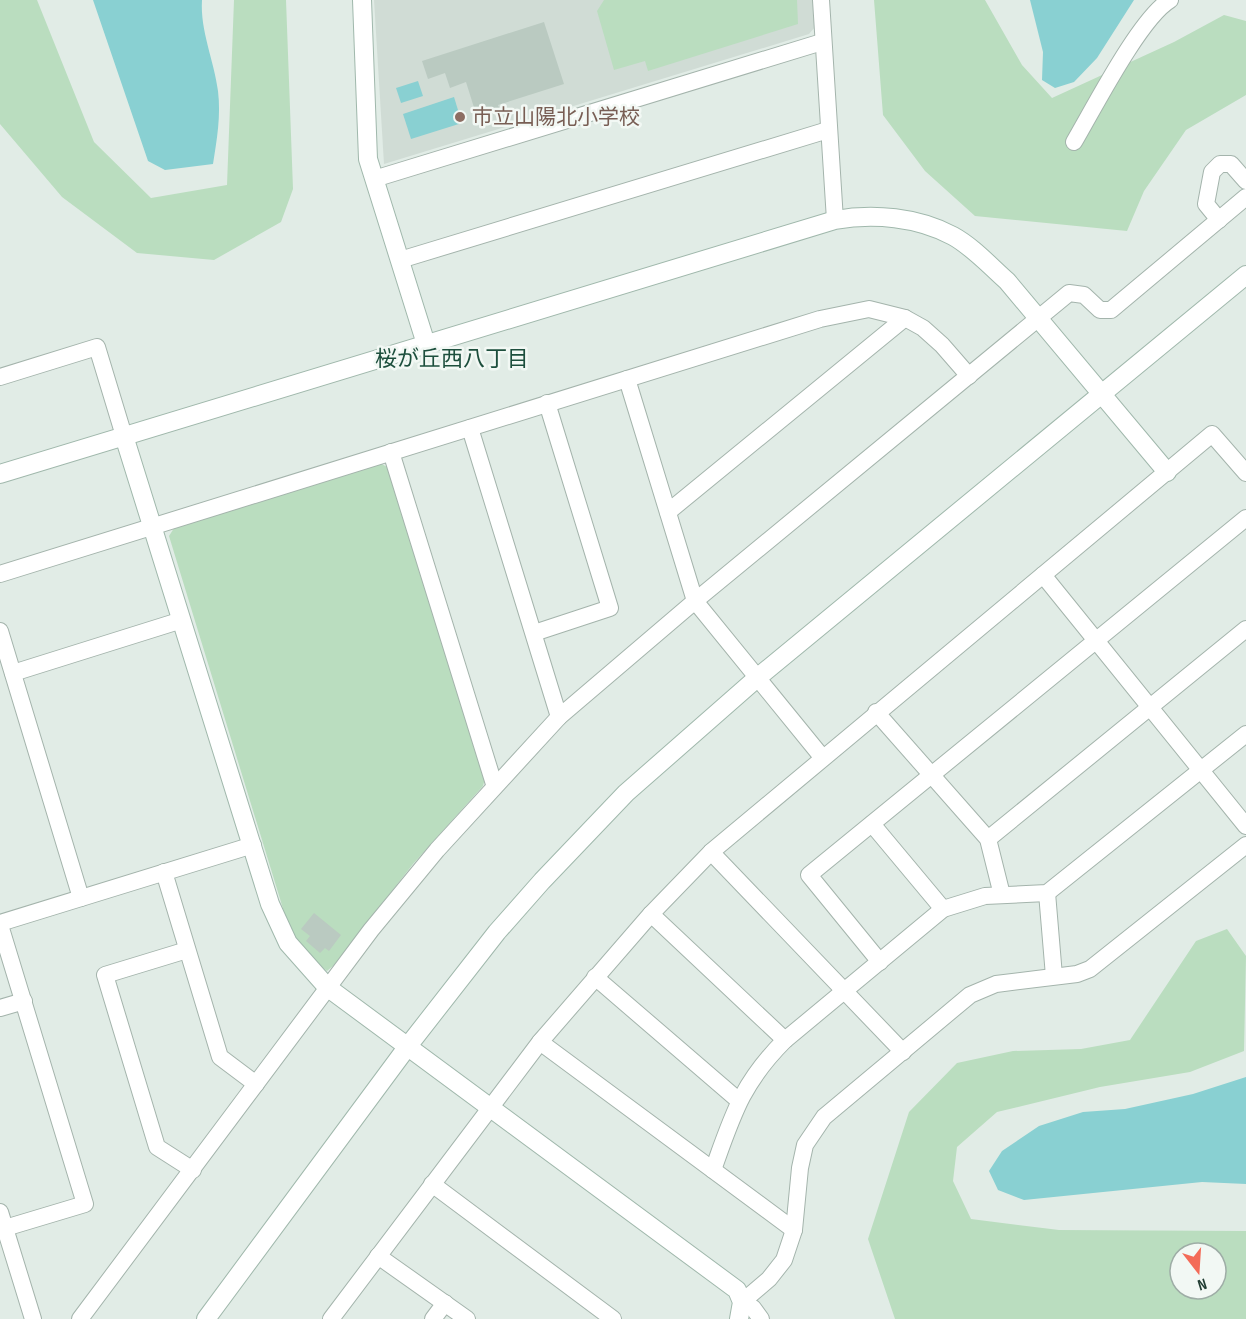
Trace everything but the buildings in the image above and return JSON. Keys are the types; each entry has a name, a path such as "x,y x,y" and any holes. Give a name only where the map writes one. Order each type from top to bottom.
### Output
{"street":[{"path":"362,0 368,159 426,344"},
{"path":"821,0 835,220"},
{"path":"1074,142 1142,30 1160,6 1170,0"},
{"path":"374,179 822,42"},
{"path":"400,260 828,130"},
{"path":"1219,220 1206,204 1212,172 1220,164 1231,164 1246,181"},
{"path":"81,1319 327,987 437,850 494,784 560,717 694,601 1069,293 1084,296 1100,310 1111,310 1246,197"},
{"path":"0,474 835,220 857,216 919,223 953,236 1007,281 1167,472"},
{"path":"206,1319 408,1046 497,932 626,793 757,678 1246,275"},
{"path":"0,574 820,319 869,309 905,318 923,328 942,345 969,376"},
{"path":"668,512 905,318"},
{"path":"1,374 97,347 279,929 288,943 327,987 737,1290 741,1310"},
{"path":"627,379 694,601 822,757"},
{"path":"534,633 610,608 547,403"},
{"path":"470,428 560,717"},
{"path":"331,1319 540,1042 651,914 711,852 822,757 1212,434 1246,473"},
{"path":"391,452 494,784"},
{"path":"880,962 808,875 1097,642 1246,518"},
{"path":"1043,575 1246,826"},
{"path":"13,673 182,620"},
{"path":"988,839 1246,628"},
{"path":"0,631 81,898"},
{"path":"876,712 988,839 1002,895"},
{"path":"713,1170 738,1100 763,1062 785,1040 943,909 985,896 1047,892 1246,735"},
{"path":"872,824 943,909"},
{"path":"33,1319 2,1220 85,1204 0,924 253,845"},
{"path":"741,1310 784,1260 794,1230 800,1168 805,1145 824,1118 982,988 1077,974 1102,961 1244,849"},
{"path":"711,852 903,1052"},
{"path":"164,872 220,1057 256,1084"},
{"path":"1047,892 1054,976"},
{"path":"651,914 785,1040"},
{"path":"187,950 105,975 157,1147 193,1170"},
{"path":"595,977 738,1100"},
{"path":"0,1008 24,1001"},
{"path":"540,1042 794,1230"},
{"path":"432,1184 613,1319"},
{"path":"378,1256 467,1319"},
{"path":"433,1319 444,1302"},
{"path":"741,1310 753,1308 761,1319"}],"shaded area":[{"name":"市立山陽北小学校","path":"374,0 813,0 815,27 809,34 384,164"}],"green space":[{"path":"0,0 37,0 94,142 151,198 227,185 234,0 286,0 293,189 281,222 214,260 137,253 62,197 0,124"},
{"path":"604,0 797,0 798,24 648,71 645,61 614,70 597,11"},
{"path":"874,0 985,0 1022,65 1052,98 1174,42 1224,15 1246,21 1246,95 1186,130 1144,191 1127,231 975,216 925,171 883,115"},
{"path":"378,462 389,468 486,775 483,786 413,864 327,971 306,954 288,925 169,536 176,525"},
{"path":"1227,929 1246,956 1244,1051 1190,1072 1100,1087 997,1112 957,1147 953,1181 971,1219 1059,1230 1246,1231 1246,1319 895,1319 868,1239 909,1112 957,1063 1013,1051 1081,1049 1130,1040 1196,941"}],"water":[{"path":"93,0 202,0 203,23 219,100 213,164 165,170 148,161"},
{"path":"1030,0 1134,0 1097,58 1074,82 1055,88 1042,80 1043,52"},
{"path":"418,81 423,96 401,103 396,88"},
{"path":"454,97 462,123 411,139 403,114"},
{"path":"1246,1077 1246,1184 1202,1182 1024,1200 998,1190 989,1171 1002,1151 1039,1126 1083,1112 1125,1109 1193,1094"}],"place":[{"name":"市立山陽北小学校","path":"460,117"}],"district":[{"name":"桜が丘西八丁目","path":"452,359"}]}
